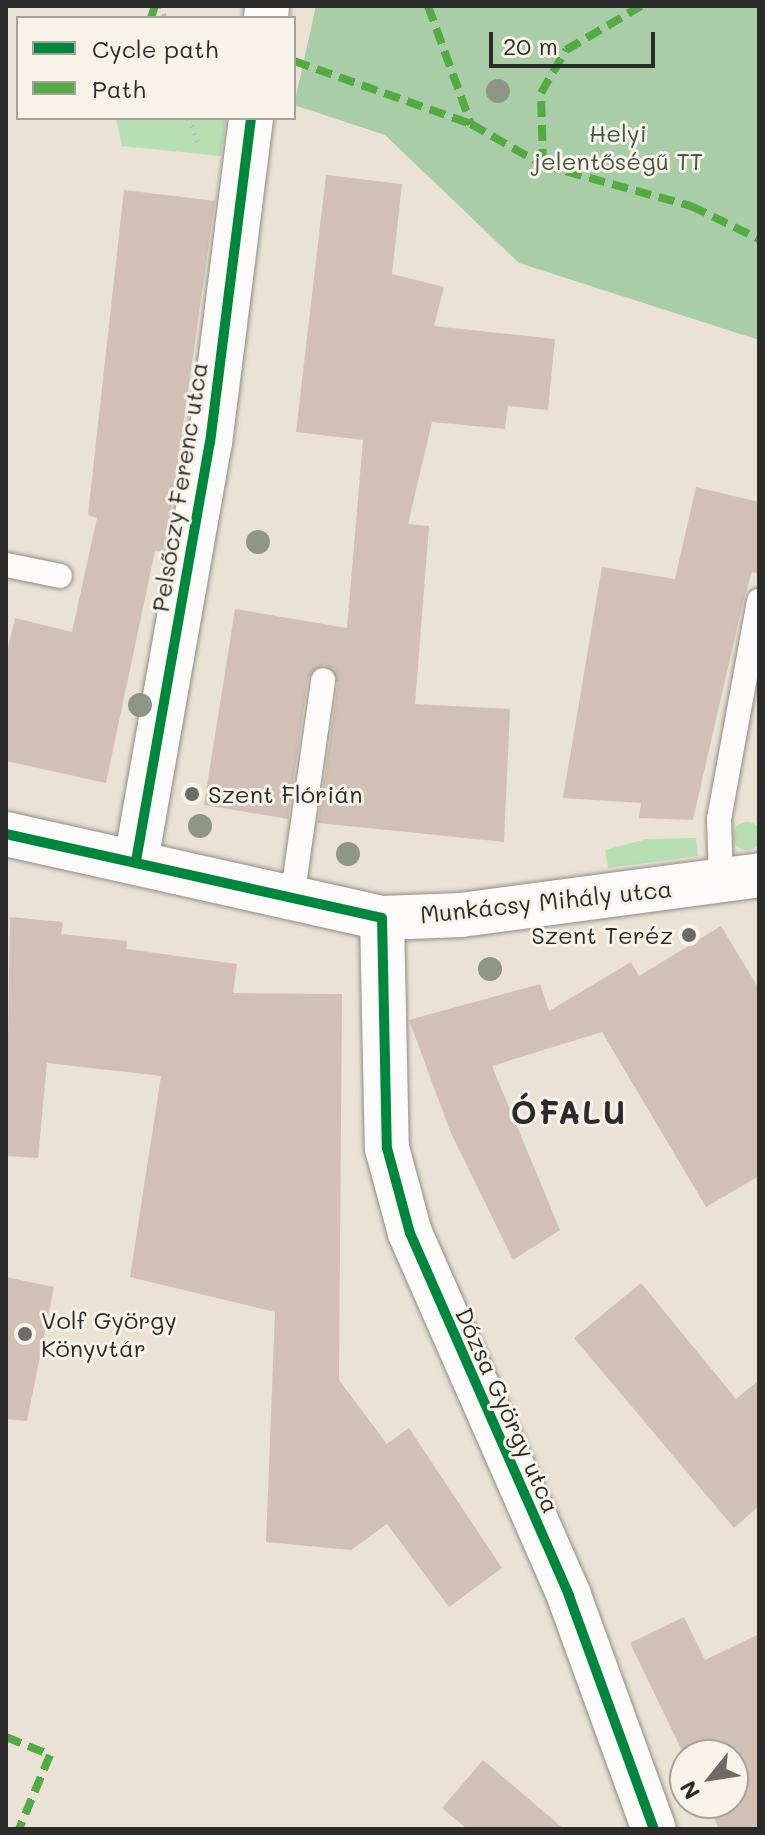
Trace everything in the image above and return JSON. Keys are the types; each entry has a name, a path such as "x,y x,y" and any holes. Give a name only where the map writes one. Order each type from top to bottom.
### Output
{"street":[{"name":"Pelsőczy Ferenc utca","path":"136,861 210,443 251,120"},
{"name":"Munkácsy Mihály utca","path":"7,840 136,861 382,918 461,915 740,878"},
{"name":"Dózsa György utca","path":"382,918 387,1148 410,1233 569,1596 654,1829"}],"lane":[{"path":"6,565 60,576"},
{"path":"740,878 719,819 759,601"},
{"path":"292,899 323,680"}],"path":[{"path":"188,120 190,133"}],"green space":[{"name":"Helyi jelentőségű TT","path":"316,6 759,6 759,340 519,263 385,135 296,106"},
{"path":"116,120 226,120 221,156 122,146"},
{"path":"747,822 757,826 761,836 757,846 747,850 737,846 733,836 737,826"},
{"path":"696,838 698,856 608,868 605,850 647,839"}],"building":[{"path":"326,175 402,184 392,274 444,287 434,326 555,339 548,410 508,406 505,429 432,422 408,524 429,526 415,704 510,709 504,842 318,823 338,682 324,665 308,678 288,819 204,805 235,609 347,628 363,440 296,432"},
{"path":"124,190 215,201 165,553 155,551 106,783 6,761 6,656 15,618 72,632 97,518 88,515"},
{"path":"696,487 759,502 759,574 752,572 744,598 693,820 639,818 641,803 563,798 602,567 675,579"},
{"path":"10,917 63,922 61,934 127,941 126,949 237,964 233,993 342,994 339,1380 387,1444 409,1428 502,1568 449,1607 387,1524 351,1550 266,1542 275,1312 130,1277 161,1076 47,1063 38,1158 6,1156"},
{"path":"721,926 759,989 759,1176 706,1207 602,1032 492,1066 560,1230 513,1260 450,1131 409,1020 540,984 549,1011 631,962 639,976"},
{"name":"Volf György Könyvtár","path":"6,1277 54,1287 27,1421 6,1419"},
{"path":"641,1283 736,1399 759,1380 759,1506 734,1528 574,1338"},
{"path":"684,1617 705,1660 759,1634 759,1829 719,1829 714,1819 749,1819 749,1739 676,1739 630,1643"},
{"path":"483,1760 564,1829 467,1829 442,1808"}],"marked path":[{"path":"152,16 155,6"},
{"path":"428,6 471,124 543,165 691,206 759,239"},
{"path":"543,165 541,93 566,50 641,6"},
{"path":"296,62 471,124"},
{"path":"6,1737 50,1755 19,1829"}],"cycle path":[{"path":"136,861 210,443 251,120"},
{"path":"6,834 382,918 387,1148 410,1233 569,1596 654,1829"}],"place":[{"name":"Szent Flórián","path":"192,794"},
{"name":"Szent Teréz","path":"689,935"},
{"name":"Volf György Könyvtár","path":"25,1334"}],"district":[{"name":"ÓFALU","path":"569,1111"}]}
